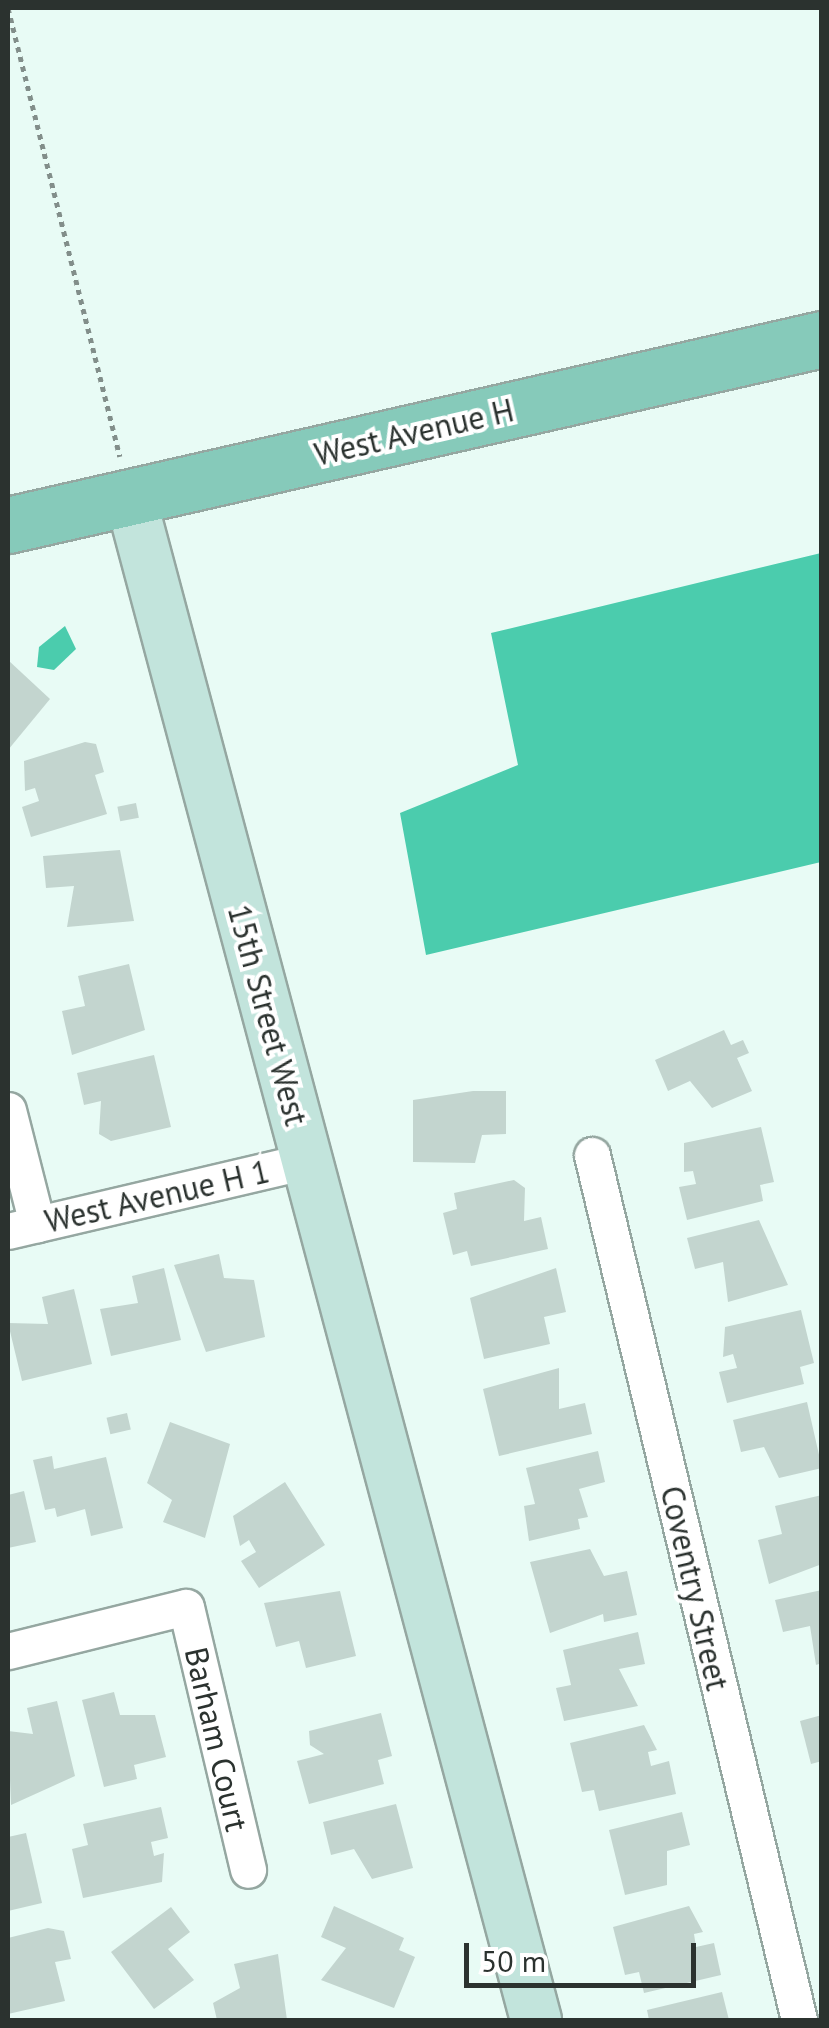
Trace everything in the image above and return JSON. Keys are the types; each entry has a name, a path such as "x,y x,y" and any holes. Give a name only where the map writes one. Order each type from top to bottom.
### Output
{"main road":[{"name":"West Avenue H","path":"8,525 822,339"}],"street":[{"name":"15th Street West","path":"130,496 536,2020"},
{"path":"8,1110 22,1227"},
{"name":"Coventry Street","path":"592,1155 798,2020"},
{"name":"West Avenue H 1","path":"22,1227 307,1161"},
{"name":"Barham Court","path":"8,1651 186,1608 248,1870"}],"path":[{"path":"8,8 130,496"}],"shaded area":[{"path":"821,553 821,862 426,955 400,813 518,765 491,633"},
{"path":"65,626 76,649 54,670 37,667 39,647"}],"building":[{"path":"8,660 50,699 8,750"},
{"path":"85,742 96,744 104,772 95,775 107,814 31,837 22,807 39,801 35,788 25,791 24,761"},
{"path":"136,803 139,818 120,821 117,807"},
{"path":"120,850 134,921 67,927 74,886 46,888 43,856"},
{"path":"129,964 145,1030 72,1055 62,1011 85,1006 78,976"},
{"path":"724,1030 731,1045 743,1040 749,1053 737,1058 752,1091 712,1108 690,1081 668,1091 655,1060"},
{"path":"154,1055 171,1127 111,1141 99,1134 101,1101 84,1105 77,1073"},
{"path":"473,1091 506,1091 506,1134 482,1135 475,1163 413,1162 413,1100"},
{"path":"761,1127 774,1182 760,1185 763,1201 687,1220 679,1187 696,1184 693,1171 684,1172 684,1143"},
{"path":"514,1180 525,1188 524,1221 541,1217 548,1249 471,1266 467,1251 453,1255 443,1213 457,1209 454,1193"},
{"path":"759,1220 788,1285 728,1302 723,1262 695,1269 687,1238"},
{"path":"219,1254 224,1278 254,1280 265,1337 206,1352 174,1265"},
{"path":"164,1268 181,1340 111,1356 100,1309 138,1303 132,1276"},
{"path":"556,1268 566,1312 544,1317 550,1344 484,1359 470,1298"},
{"path":"74,1289 92,1364 22,1381 8,1323 48,1324 42,1297"},
{"path":"801,1310 814,1363 800,1367 804,1384 727,1403 719,1372 737,1368 733,1354 723,1357 725,1327"},
{"path":"559,1368 559,1409 585,1403 592,1434 499,1456 483,1389"},
{"path":"807,1402 822,1468 779,1478 764,1447 741,1452 733,1420"},
{"path":"127,1413 131,1430 110,1434 107,1418"},
{"path":"170,1422 230,1444 205,1538 163,1522 172,1500 147,1483"},
{"path":"598,1451 605,1482 579,1489 588,1517 578,1519 580,1529 529,1541 524,1506 535,1504 526,1468"},
{"path":"52,1456 54,1469 106,1457 123,1528 91,1536 85,1509 57,1517 55,1508 45,1510 33,1460"},
{"path":"285,1482 325,1545 259,1588 241,1561 256,1552 249,1540 240,1546 233,1516"},
{"path":"24,1491 36,1542 8,1548 8,1495"},
{"path":"822,1495 822,1564 769,1584 758,1540 782,1534 775,1506"},
{"path":"590,1549 604,1576 627,1571 637,1615 604,1622 603,1614 550,1633 530,1562"},
{"path":"822,1590 822,1663 816,1665 810,1626 783,1632 775,1600"},
{"path":"340,1591 356,1656 306,1668 299,1641 276,1647 264,1603"},
{"path":"638,1632 645,1664 619,1669 638,1706 564,1721 556,1688 571,1685 563,1650"},
{"path":"114,1692 120,1715 155,1715 166,1757 134,1765 137,1779 104,1787 82,1700"},
{"path":"57,1701 75,1776 11,1805 8,1731 33,1734 27,1708"},
{"path":"381,1713 392,1756 378,1760 384,1784 309,1804 297,1761 324,1754 310,1745 309,1731"},
{"path":"822,1715 822,1761 811,1764 800,1721"},
{"path":"644,1725 657,1750 648,1752 651,1766 669,1761 676,1794 599,1811 594,1790 582,1792 570,1743"},
{"path":"396,1804 413,1868 372,1879 354,1849 331,1855 323,1822"},
{"path":"161,1807 168,1838 151,1842 154,1856 164,1853 162,1882 83,1898 72,1849 88,1845 83,1824"},
{"path":"682,1812 690,1845 667,1851 667,1885 625,1895 609,1830"},
{"path":"26,1833 42,1903 8,1911 8,1837"},
{"path":"334,1906 404,1938 399,1950 415,1957 394,2008 321,1980 346,1948 321,1937"},
{"path":"689,1906 703,1932 694,1934 696,1947 714,1943 721,1975 644,1993 639,1972 625,1975 613,1927"},
{"path":"171,1907 190,1932 168,1949 194,1980 154,2009 111,1952"},
{"path":"48,1928 64,1931 71,1959 55,1962 65,2001 8,2014 8,1938"},
{"path":"278,1954 287,2020 217,2020 213,2003 240,1988 234,1964"},
{"path":"722,1992 729,2020 649,2020 647,2010"}]}
